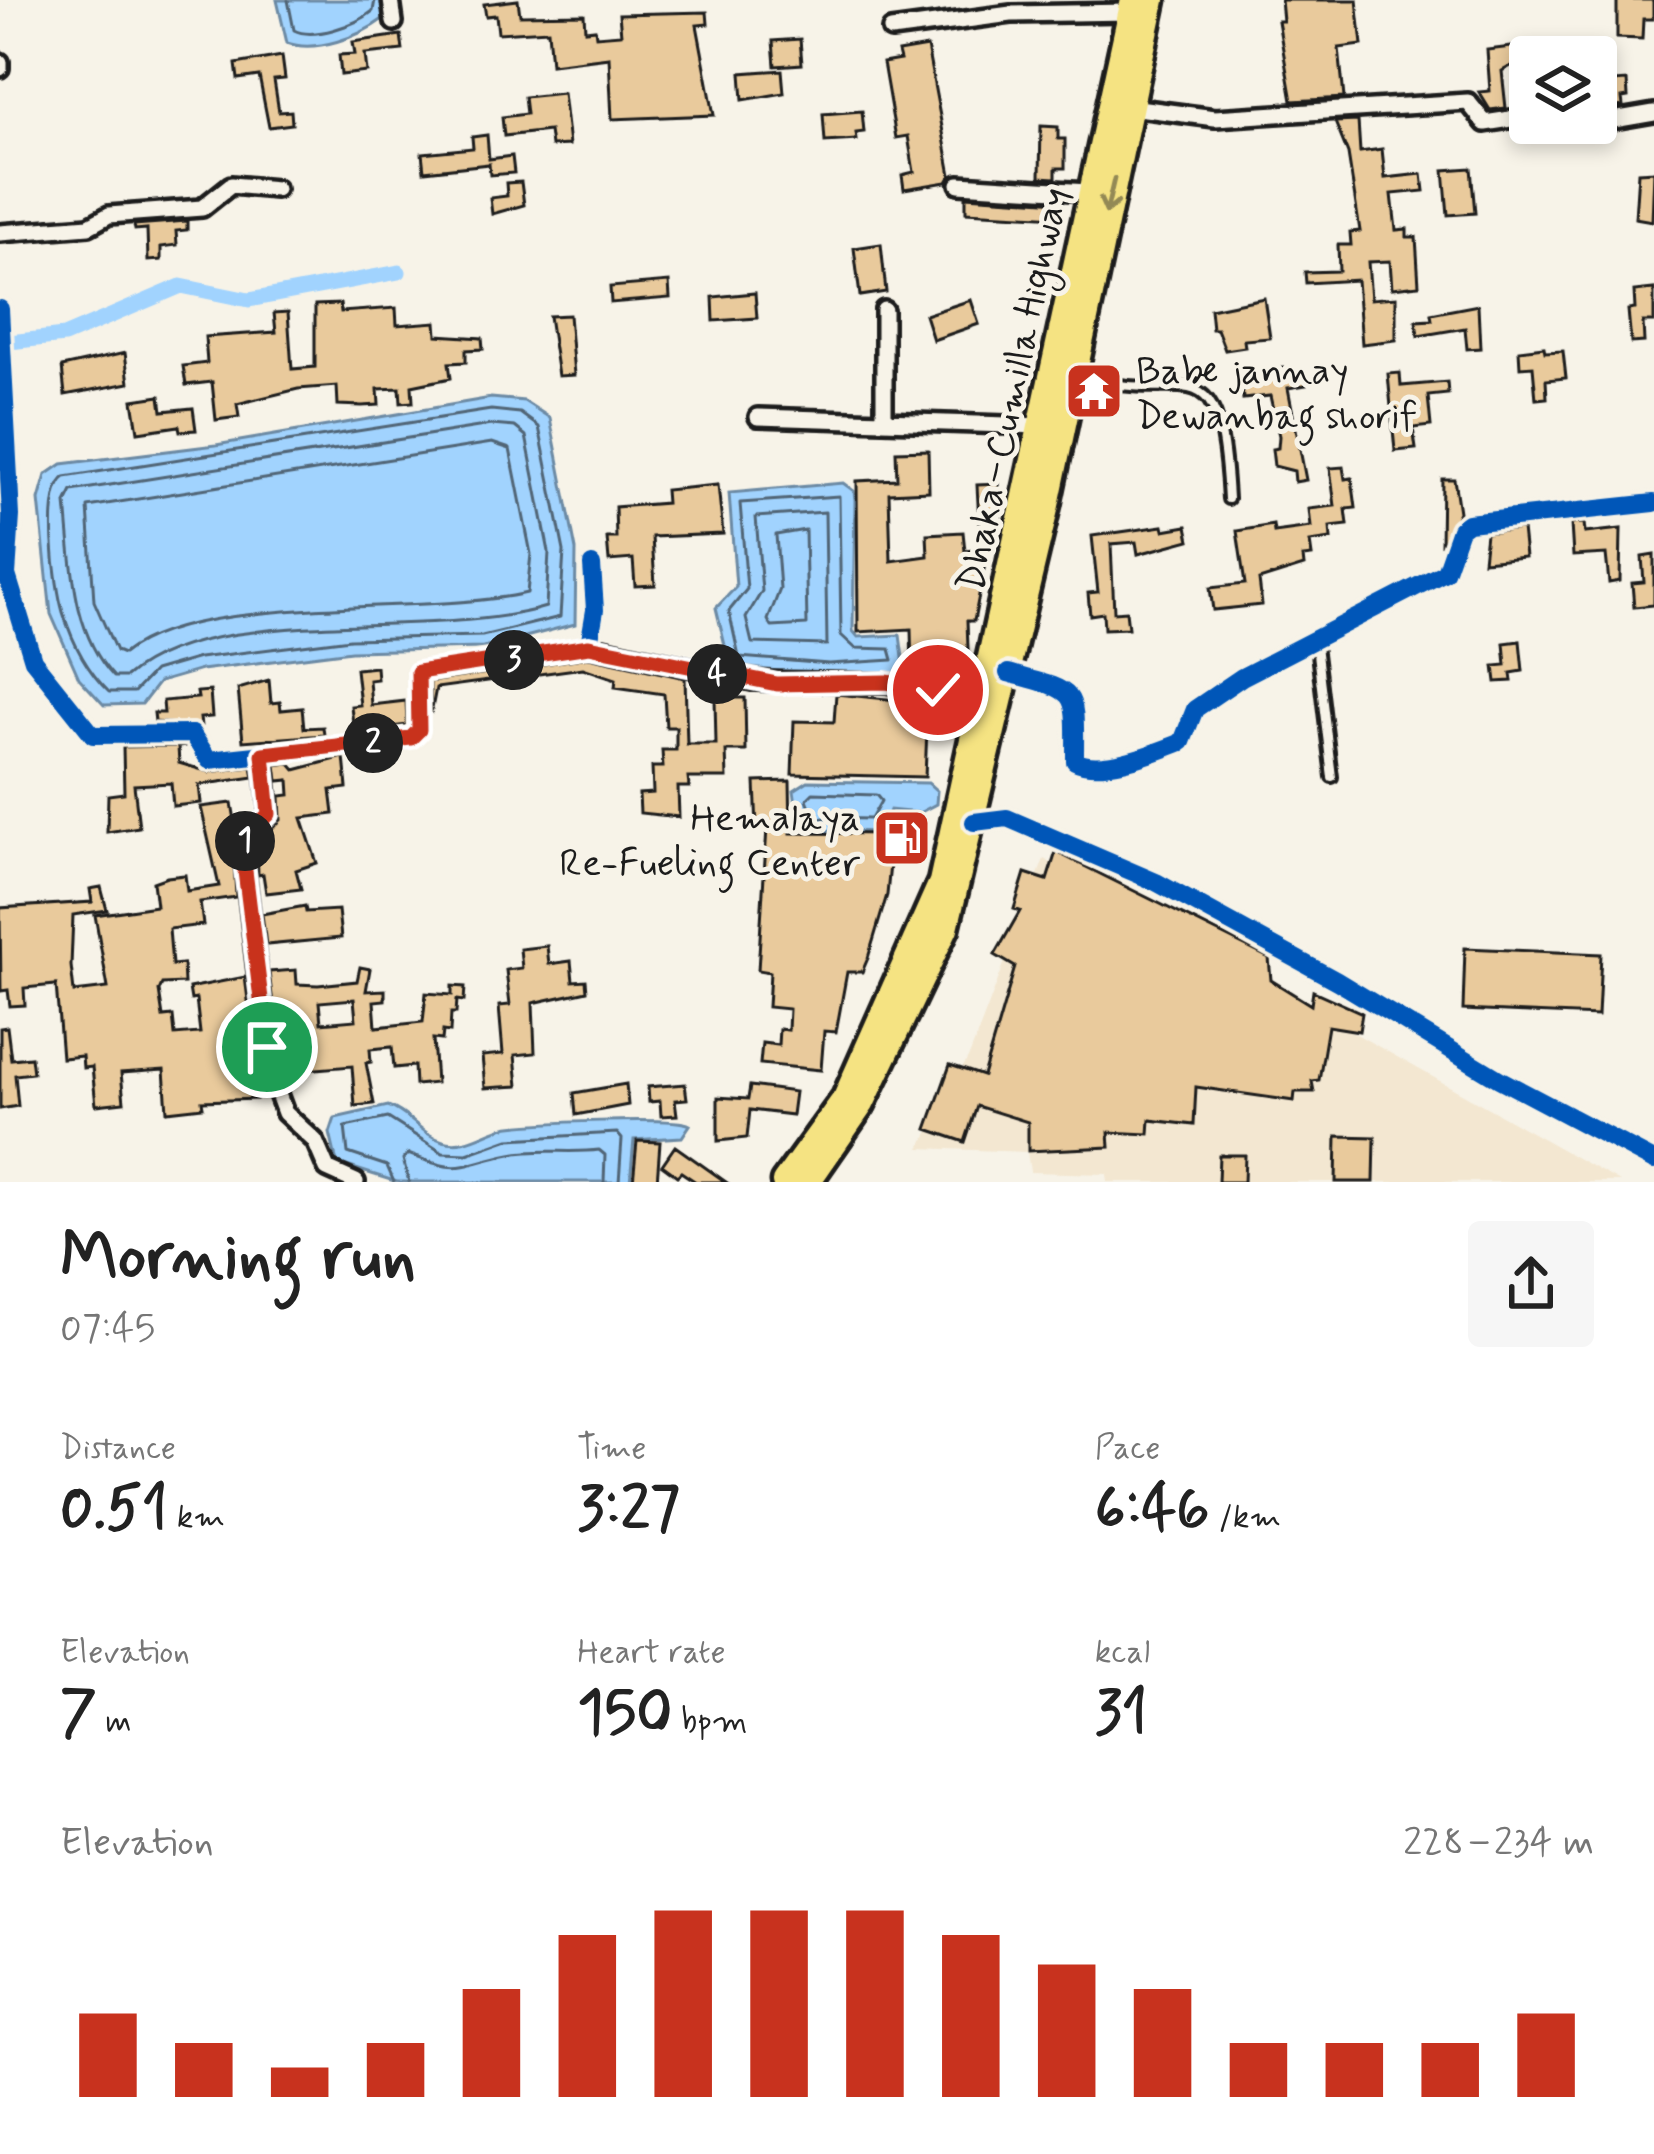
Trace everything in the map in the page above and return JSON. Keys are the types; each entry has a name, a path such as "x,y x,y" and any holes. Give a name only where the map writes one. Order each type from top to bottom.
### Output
{"highway":[{"name":"Dhaka–Cumilla Highway","path":"808,1182 862,1104 946,928 1008,673 1130,107 1139,4"},
{"name":"Dhaka–Cumilla Highway","path":"784,1182 844,1098 941,882 1042,426 1088,192 1139,4"}],"street":[{"path":"391,0 394,22"},
{"path":"891,30 1139,4"},
{"path":"1130,107 1215,118 1468,102 1485,123 1509,119"},
{"path":"1617,119 1654,113"},
{"path":"958,184 1088,192"},
{"path":"0,232 89,226 109,215 202,208 231,185 276,189"},
{"path":"0,310 5,360 7,574 33,660 93,735 191,734 209,760 411,738 419,730 418,672 589,646 752,681 886,682 982,700"},
{"path":"884,310 884,420"},
{"path":"758,417 1042,426"},
{"path":"1008,673 1068,692 1076,701 1075,761 1096,766 1183,742 1195,710 1315,636 1445,572 1460,529 1468,523 1654,503"},
{"path":"589,646 595,610 592,566"},
{"path":"263,754 269,814 245,838 244,863 269,1070 285,1113 315,1141 327,1169 356,1182"},
{"path":"974,822 1007,818 1156,882 1337,981 1499,1079 1654,1161"}],"lane":[{"path":"1073,373 1107,384 1186,385 1208,398 1224,428 1228,499"},
{"path":"1315,636 1332,776"}],"shaded area":[{"path":"1044,859 1620,1182 1108,1182 1107,1174 1030,1172 1027,1152 920,1148 970,1054"}],"water":[{"path":"277,0 387,0 383,19 373,26 337,42 298,46 287,43"},
{"path":"491,398 524,401 550,418 576,550 575,624 483,648 351,651 201,670 159,682 142,704 104,705 79,678 51,614 39,500 46,475 62,464 216,445"},
{"path":"843,483 854,491 855,500 853,631 858,637 900,635 905,673 828,676 730,666 716,608 736,587 729,493"},
{"path":"808,781 928,783 937,791 936,804 919,813 890,810 882,832 807,830 799,825 794,790"},
{"path":"388,1106 435,1138 451,1143 519,1125 631,1121 690,1125 682,1137 634,1140 630,1182 397,1182 337,1163 330,1133 335,1118"}],"building":[{"path":"518,0 520,15 584,14 585,30 595,29 596,36 621,34 619,14 707,12 708,24 697,25 714,115 612,119 609,57 551,64 548,30 498,33 496,15 486,16 484,4"},
{"path":"1281,0 1357,0 1362,45 1339,48 1344,98 1292,101 1278,21 1283,21"},
{"path":"1617,0 1653,0 1653,19 1643,19 1642,39 1617,36"},
{"path":"401,35 403,50 365,54 367,72 341,75 339,55 355,54 353,42"},
{"path":"800,39 802,64 775,66 773,41"},
{"path":"927,47 951,175 947,182 904,189 902,175 914,172 908,136 896,138 883,63 900,60 898,52"},
{"path":"1509,47 1509,67 1502,71 1506,108 1490,110 1479,92 1490,91 1487,50"},
{"path":"282,56 285,79 274,80 279,112 291,111 292,124 269,127 259,76 238,79 236,64"},
{"path":"782,70 784,93 743,100 741,73"},
{"path":"1627,81 1628,97 1622,98 1623,106 1617,107 1617,82"},
{"path":"563,93 569,145 551,146 549,131 504,136 502,117 526,114 524,97"},
{"path":"862,111 864,132 856,133 857,140 825,142 823,114"},
{"path":"1358,121 1360,152 1382,149 1385,178 1422,174 1424,191 1392,194 1396,230 1407,229 1407,237 1416,237 1419,285 1392,288 1390,261 1368,262 1371,299 1396,297 1396,340 1362,344 1357,280 1306,283 1305,272 1339,271 1338,245 1351,245 1350,232 1360,231 1348,154 1335,122"},
{"path":"1041,126 1058,127 1058,139 1065,139 1065,168 1056,168 1056,178 1040,177"},
{"path":"487,135 489,159 512,156 514,173 490,175 489,164 424,171 422,153 473,148 472,137"},
{"path":"1471,168 1475,213 1448,215 1444,170"},
{"path":"1654,171 1652,221 1635,218 1638,172"},
{"path":"521,182 524,205 492,214 490,198 507,196 506,183"},
{"path":"966,196 1060,202 1059,217 966,212"},
{"path":"187,221 187,230 176,231 177,245 161,247 161,260 148,261 147,229 135,230 134,225"},
{"path":"881,244 886,292 860,296 854,248"},
{"path":"669,282 670,298 611,303 610,287"},
{"path":"1654,289 1654,322 1643,322 1644,342 1631,343 1628,310 1635,309 1634,291"},
{"path":"755,293 757,318 714,321 713,297"},
{"path":"1264,298 1270,338 1244,340 1245,347 1225,350 1217,329 1212,329 1210,309"},
{"path":"971,300 979,324 933,340 925,315"},
{"path":"340,304 341,312 396,308 397,325 436,322 437,335 482,338 483,349 466,350 466,362 449,363 451,378 412,386 413,402 401,403 400,388 378,389 379,405 362,406 338,405 337,386 298,389 237,404 239,417 216,420 212,382 186,385 183,366 207,363 205,337 276,332 274,313 288,312 292,369 315,367 315,305"},
{"path":"1478,305 1480,348 1467,349 1465,328 1418,336 1416,321"},
{"path":"569,315 574,375 558,376 549,316"},
{"path":"1544,347 1545,352 1563,351 1566,378 1546,380 1547,398 1536,399 1533,366 1520,367 1519,350"},
{"path":"125,353 129,383 65,395 62,367"},
{"path":"1285,368 1285,373 1304,371 1306,385 1288,388 1306,480 1295,482 1294,471 1274,466 1272,449 1278,448 1279,436 1270,396 1243,399 1242,387 1266,384 1264,370"},
{"path":"1400,373 1401,386 1447,382 1448,394 1428,396 1431,426 1413,428 1416,449 1395,451 1388,374"},
{"path":"160,396 162,411 193,408 196,430 180,431 179,426 138,432 133,400"},
{"path":"928,450 929,491 889,493 891,561 928,556 927,534 963,532 965,551 988,548 974,621 967,621 969,676 927,678 927,671 912,671 911,629 858,632 857,481 897,479 896,451"},
{"path":"1343,467 1345,479 1352,478 1356,508 1346,509 1348,525 1330,527 1331,539 1310,542 1312,556 1303,557 1304,566 1259,580 1262,605 1213,610 1210,588 1245,584 1237,531 1273,525 1274,532 1311,527 1309,509 1335,506 1330,468"},
{"path":"1442,479 1454,479 1459,512 1441,546"},
{"path":"999,484 1000,521 979,522 977,485"},
{"path":"718,485 723,534 652,537 655,585 635,586 633,559 609,561 607,538 616,538 615,507 666,503 665,490"},
{"path":"1584,523 1585,533 1621,529 1620,581 1609,583 1606,554 1573,556 1571,524"},
{"path":"1163,526 1164,530 1187,526 1190,540 1138,554 1136,542 1111,544 1114,612 1126,611 1128,628 1104,629 1103,613 1090,615 1088,593 1098,592 1092,536"},
{"path":"1522,529 1525,557 1483,561 1486,533"},
{"path":"1654,555 1654,605 1634,607 1632,583 1644,582 1642,557"},
{"path":"1520,641 1523,671 1511,673 1512,681 1496,682 1494,666 1506,665 1504,643"},
{"path":"589,657 685,678 687,744 716,744 715,698 745,698 746,751 726,751 727,778 688,778 689,787 678,787 679,817 640,813 639,794 653,793 652,767 663,767 662,750 676,750 676,727 666,727 664,694 615,687 616,679 583,668 436,688 431,714 430,682"},
{"path":"376,667 377,679 369,680 371,705 406,701 407,725 354,732 351,706 360,705 356,669"},
{"path":"269,680 271,703 280,702 281,710 302,708 304,728 323,727 324,735 243,741 238,689"},
{"path":"210,691 212,717 200,718 201,726 155,722 154,713 164,713 163,701 198,698 197,692"},
{"path":"836,694 928,703 925,777 792,774 794,721 834,722"},
{"path":"186,746 178,747 179,763 209,772 252,767 254,777 199,785 201,803 173,806 171,783 134,785 139,827 107,832 108,795 124,793 123,747"},
{"path":"344,757 347,788 331,790 334,814 302,818 317,863 296,870 301,889 266,893 263,874 258,875 257,843 281,820 280,796 290,795 289,780 278,781 276,765 289,763 295,770"},
{"path":"790,781 791,833 887,834 891,814 915,818 913,829 922,830 919,848 901,845 899,856 891,854 887,895 868,958 862,972 847,972 836,1032 824,1031 821,1070 760,1064 762,1043 778,1045 779,1029 788,1030 789,1009 768,1007 770,972 758,970 767,828 757,828 755,782"},
{"path":"232,803 236,826 242,825 233,838 236,897 200,902 203,925 169,929 172,965 183,964 184,983 162,984 159,991 163,1017 173,1016 175,1035 200,1033 196,999 191,1000 189,988 245,977 254,1046 243,1047 246,1076 254,1075 256,1099 202,1101 203,1107 167,1111 164,1070 121,1073 124,1102 96,1105 92,1067 83,1068 82,1056 62,1058 56,985 24,988 25,1005 10,1006 8,990 1,991 0,908 92,902 90,889 101,887 107,910 73,915 71,966 74,992 108,988 95,915 156,906 153,882 167,877 185,875 187,891 219,886 201,807"},
{"path":"1056,852 1269,958 1271,980 1311,1005 1313,991 1362,1013 1359,1031 1328,1026 1319,1080 1312,1081 1314,1092 1295,1092 1294,1101 1196,1087 1194,1125 1150,1120 1149,1134 1109,1132 1110,1147 1028,1151 1028,1122 977,1106 965,1142 927,1129 950,1065 983,1076 1015,967 995,955 1020,911 1014,909 1025,873 1047,880"},
{"path":"305,906 306,912 338,910 341,938 266,945 262,914"},
{"path":"547,946 549,964 571,961 573,981 586,980 587,991 533,1003 535,1053 515,1055 518,1086 485,1088 482,1056 503,1054 499,1006 510,1005 506,970 522,968 520,949"},
{"path":"1465,948 1601,954 1598,1016 1463,1010"},
{"path":"360,967 370,969 366,991 385,990 385,1000 374,1001 376,1027 423,1022 426,993 452,995 452,986 465,987 464,1001 457,1000 456,1013 451,1013 450,1032 443,1031 442,1040 433,1039 436,1083 415,1085 414,1066 394,1068 392,1047 370,1049 371,1062 366,1063 374,1104 355,1106 352,1066 292,1071 290,1053 283,1054 278,1044 269,972 296,970 297,984 357,981","holes":["354,999 356,1020 321,1023 319,1002"]},
{"path":"7,1027 11,1059 31,1057 33,1073 15,1075 18,1106 0,1109 0,1028"},
{"path":"626,1084 628,1105 576,1115 574,1093"},
{"path":"685,1084 687,1099 675,1100 677,1115 661,1116 660,1101 649,1102 648,1087"},
{"path":"750,1086 795,1092 792,1115 750,1110 747,1138 718,1141 718,1097 748,1099"},
{"path":"1337,1136 1375,1137 1374,1182 1336,1182"},
{"path":"637,1141 660,1142 657,1182 633,1182"},
{"path":"675,1146 726,1182 696,1182 681,1172 677,1176 662,1165"},
{"path":"1219,1155 1245,1155 1244,1182 1218,1182"}],"waterway":[{"path":"0,343 64,336 181,286 249,300 399,272"}],"cycle path":[{"path":"0,309 11,516 7,575 33,660 93,735 192,734 209,760 411,738 419,730 418,672 589,645 595,610 592,565"},
{"path":"1008,673 1049,685 1069,697 1075,719 1075,761 1099,765 1128,760 1182,742 1195,709 1242,677 1445,572 1460,529 1468,523 1654,503"},
{"path":"974,822 1007,818 1156,882 1337,981 1499,1079 1654,1161"}],"place":[{"name":"Babe jannay Dewanbag shorif","path":"1094,391"},
{"name":"Hemalaya Re-Fueling Center","path":"902,838"}],"route":[{"path":"267,1047 244,863 245,838 269,814 263,754 411,738 419,730 418,672 589,646 752,681 800,685 886,682 938,690"}]}
